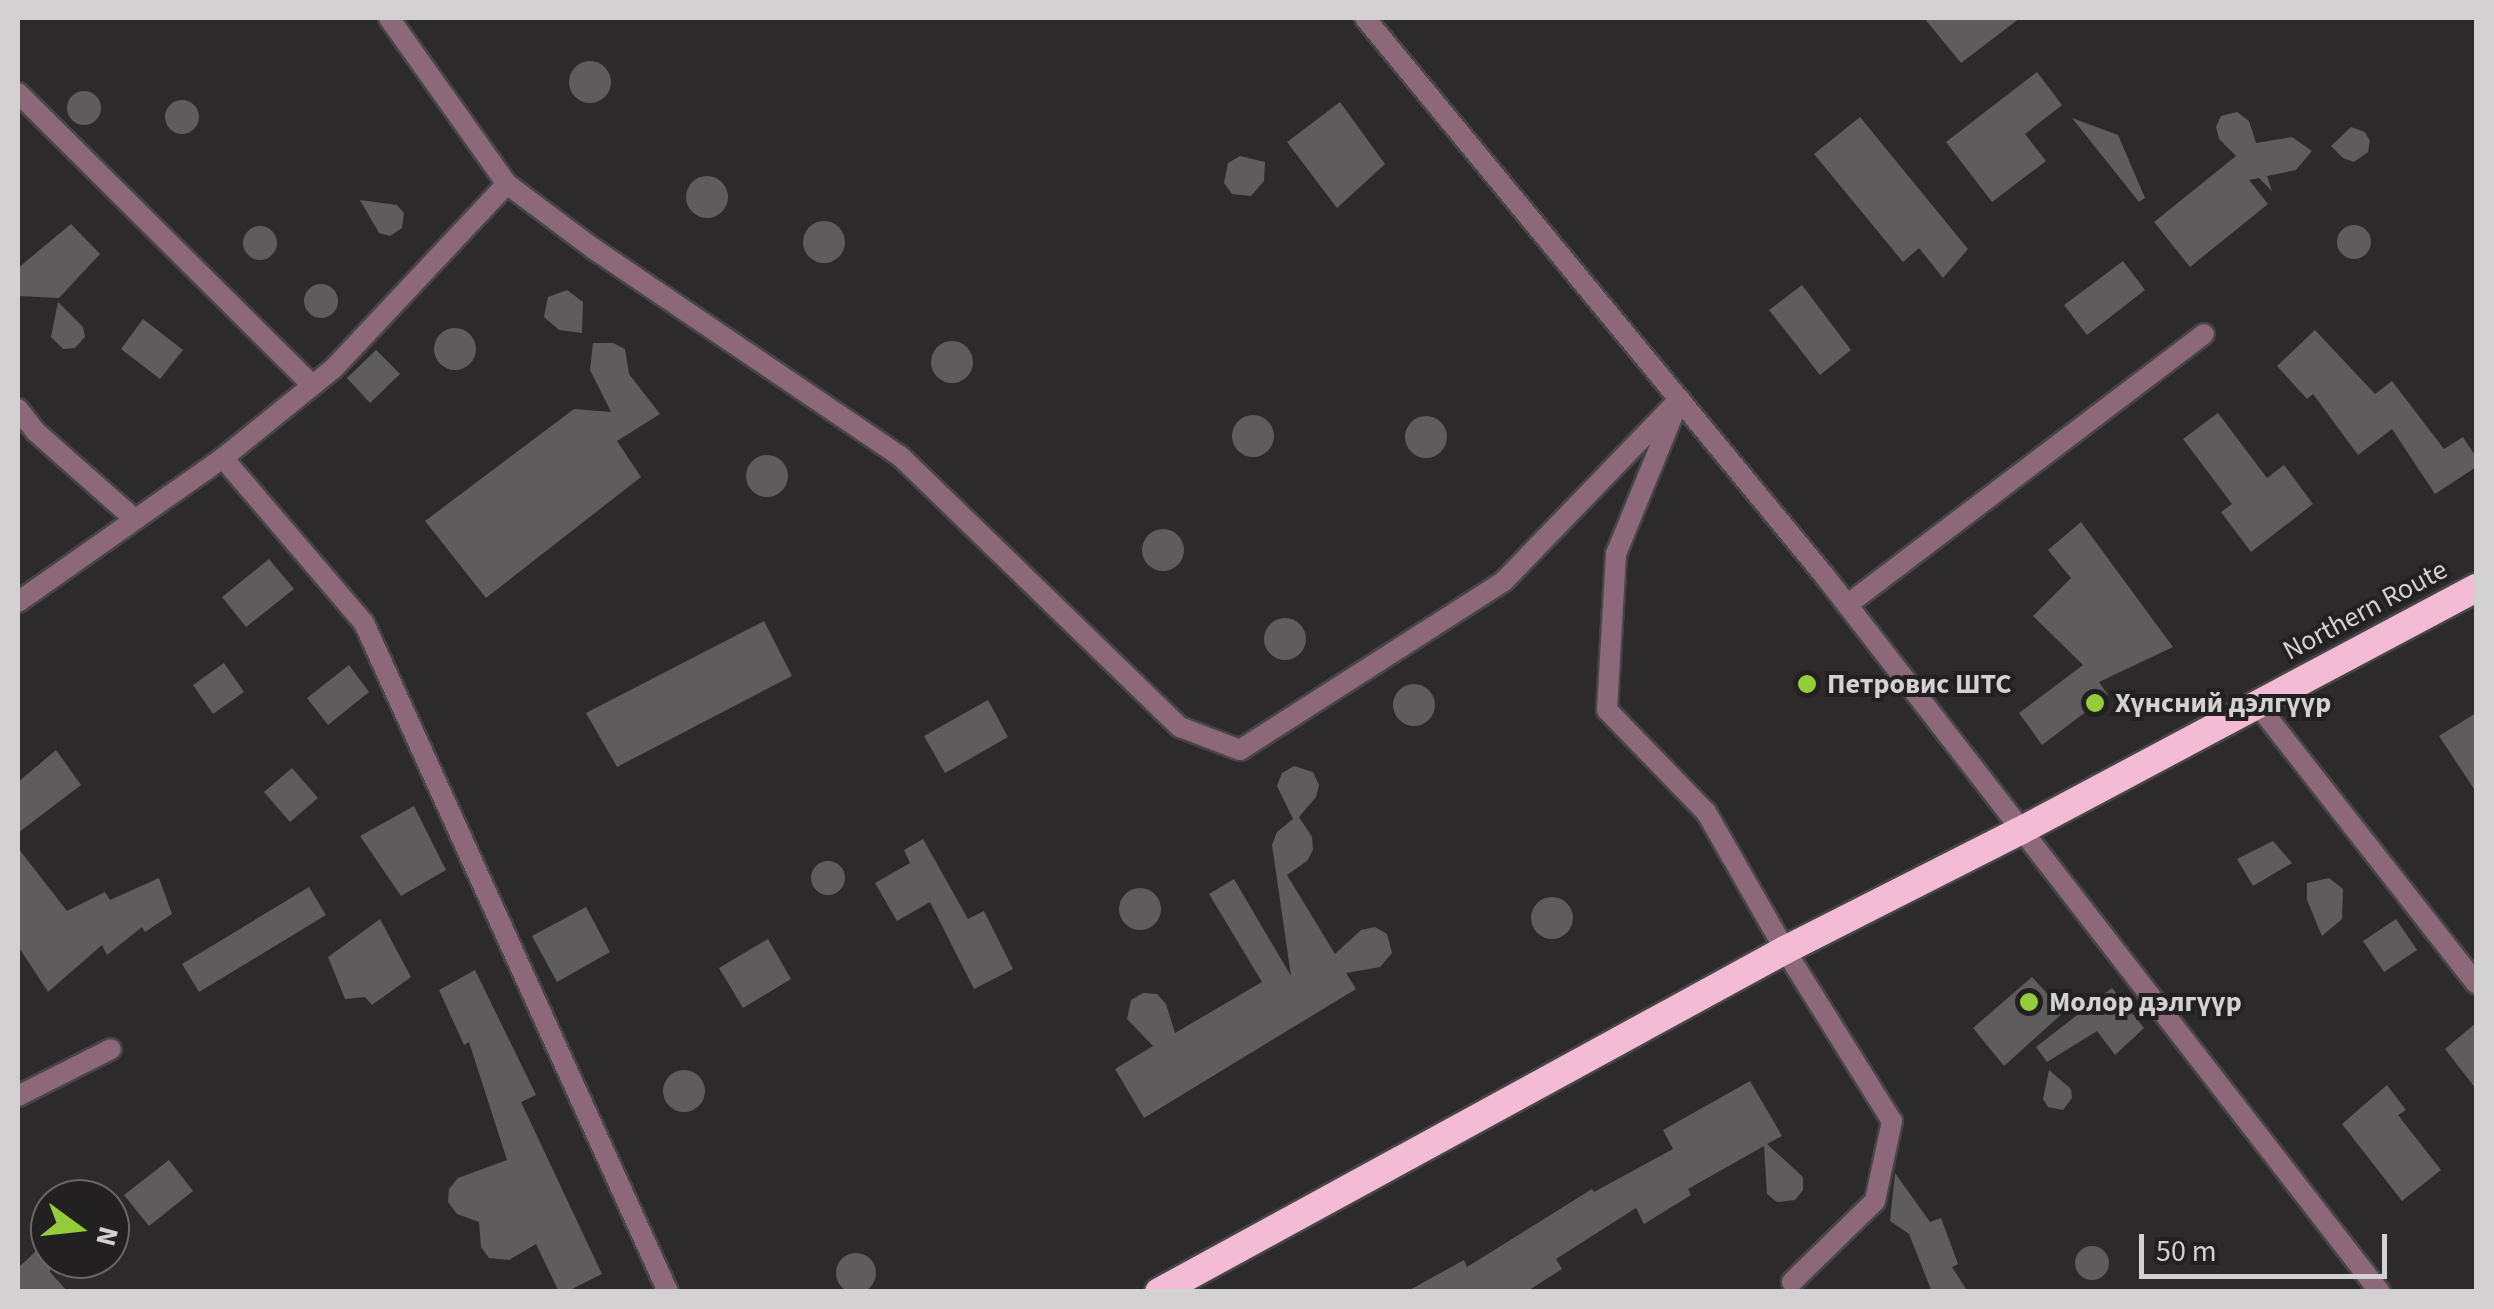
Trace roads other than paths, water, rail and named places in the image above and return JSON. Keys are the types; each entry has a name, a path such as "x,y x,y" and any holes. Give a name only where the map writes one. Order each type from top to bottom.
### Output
{"highway":[{"name":"Northern Route","path":"1160,1292 1785,950 2020,831 2476,588"}],"street":[{"path":"1365,18 1848,606 2380,1292"},
{"path":"400,22 506,184 594,249 900,456 1180,727 1240,750 1504,581 1680,399"},
{"path":"18,94 312,385"},
{"path":"18,602 132,518 223,458 333,369 506,184"},
{"path":"1848,606 2204,334"},
{"path":"1680,399 1616,554 1607,710 1706,812 1785,950 1892,1121 1875,1202 1789,1288"},
{"path":"18,409 36,432 132,518"},
{"path":"223,458 364,623 668,1292"},
{"path":"2257,704 2476,983"},
{"path":"18,1096 111,1049"}],"place":[{"name":"Петровис ШТС","path":"1807,684"},
{"name":"Хүнсний дэлгүүр","path":"2095,703"},
{"name":"Молор дэлгүүр","path":"2029,1002"}]}
